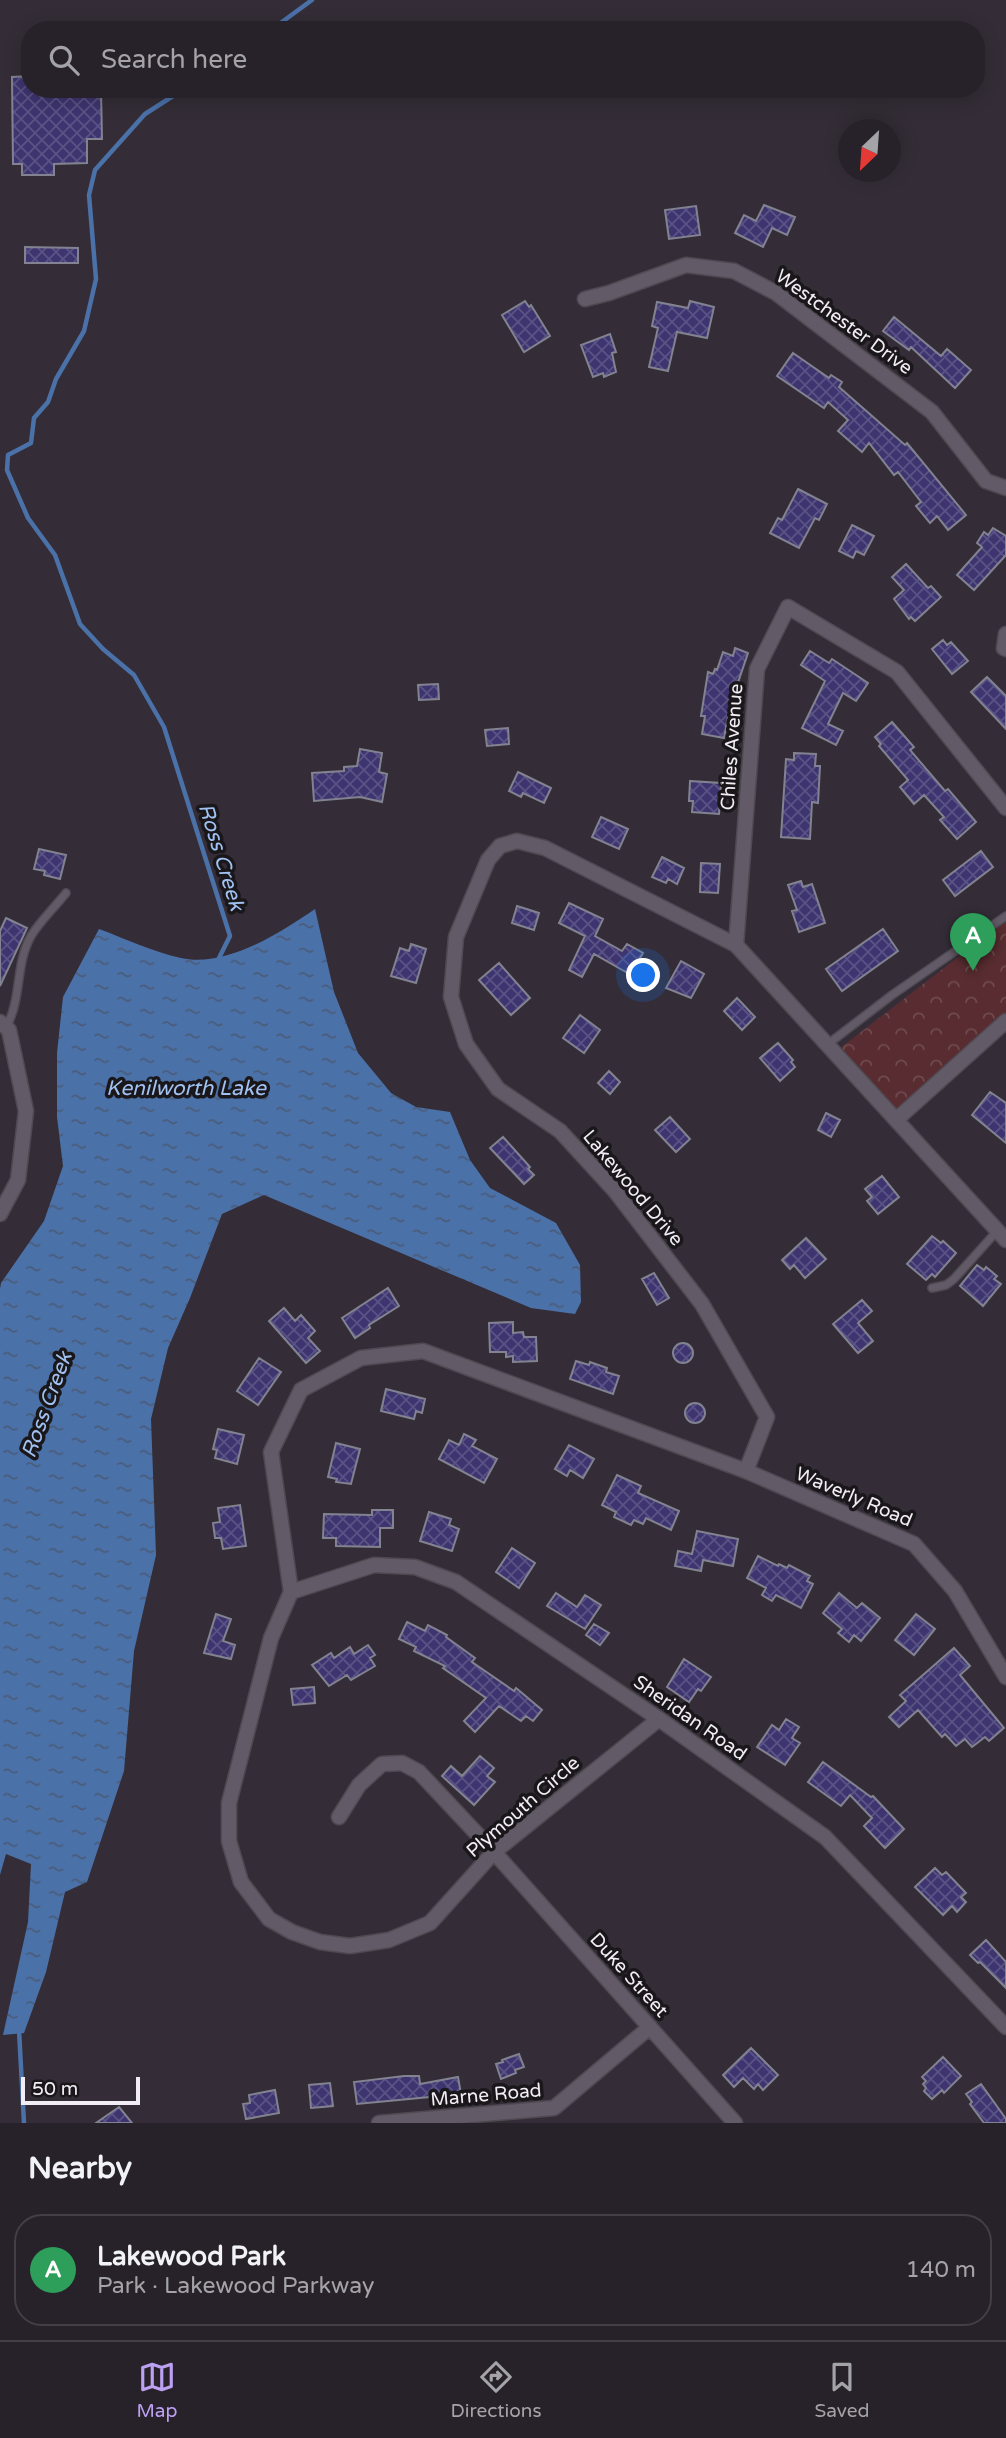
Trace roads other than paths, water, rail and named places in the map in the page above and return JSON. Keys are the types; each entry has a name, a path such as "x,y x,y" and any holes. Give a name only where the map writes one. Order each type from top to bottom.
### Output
{"street":[{"name":"Westchester Drive","path":"585,299 686,265 734,271 776,293 932,412 986,481 1006,488"},
{"name":"Chiles Avenue","path":"736,945 757,669 788,607 897,672 1006,808"},
{"path":"1006,634 1006,649"},
{"name":"Lakewood Drive","path":"746,1471 767,1418 702,1304 615,1191 560,1131 499,1089 466,1044 451,997 456,937 488,860 500,846 517,841 545,848 736,945 1002,1235"},
{"path":"0,1214 19,1180 26,1111 9,1030 3,1024"},
{"path":"897,1119 1004,1029"},
{"path":"290,1592 271,1452 301,1390 360,1358 423,1351 746,1471"},
{"name":"Waverly Road","path":"746,1471 914,1544 955,1591 1006,1677"},
{"name":"Sheridan Road","path":"290,1592 374,1565 415,1567 456,1582 659,1719 825,1837 1006,2027"},
{"name":"Plymouth Circle","path":"290,1592 271,1638 229,1803 229,1841 241,1882 269,1919 292,1932 320,1942 350,1945 389,1940 430,1923 494,1852 659,1719"},
{"name":"Duke Street","path":"339,1816 359,1785 382,1764 402,1763 419,1772 494,1852 735,2123"},
{"name":"Marne Road","path":"380,2123 554,2108 650,2027"}],"lane":[{"path":"3,1024 14,1010 19,972 31,936 66,893"},
{"path":"828,1044 892,995 1006,916"},
{"path":"932,1288 946,1285 954,1279 1002,1235"}],"water":[{"name":"Kenilworth Lake","path":"315,909 334,992 358,1053 391,1093 416,1107 450,1112 470,1160 490,1188 556,1223 580,1265 581,1302 575,1314 531,1308 264,1195 222,1214 168,1348 151,1419 156,1555 134,1651 124,1771 87,1882 65,1892 46,1972 24,2033 3,2035 28,1922 31,1864 6,1854 0,1875 0,1289 1,1283 44,1221 63,1166 57,1117 57,1053 63,997 99,929 160,952 198,960 216,958 252,946"}],"waterway":[{"name":"Ross Creek","path":"283,21 312,0"},
{"name":"Ross Creek","path":"170,98 145,114 95,170 89,195 96,279 84,331 56,379 48,402 34,418 31,443 8,455 7,470 28,518 55,555 80,624 103,649 134,675 164,727 230,936 219,958 220,964"},
{"path":"19,2030 24,2123"}],"place":[{"name":"Lakewood Park","path":"973,971"}]}
